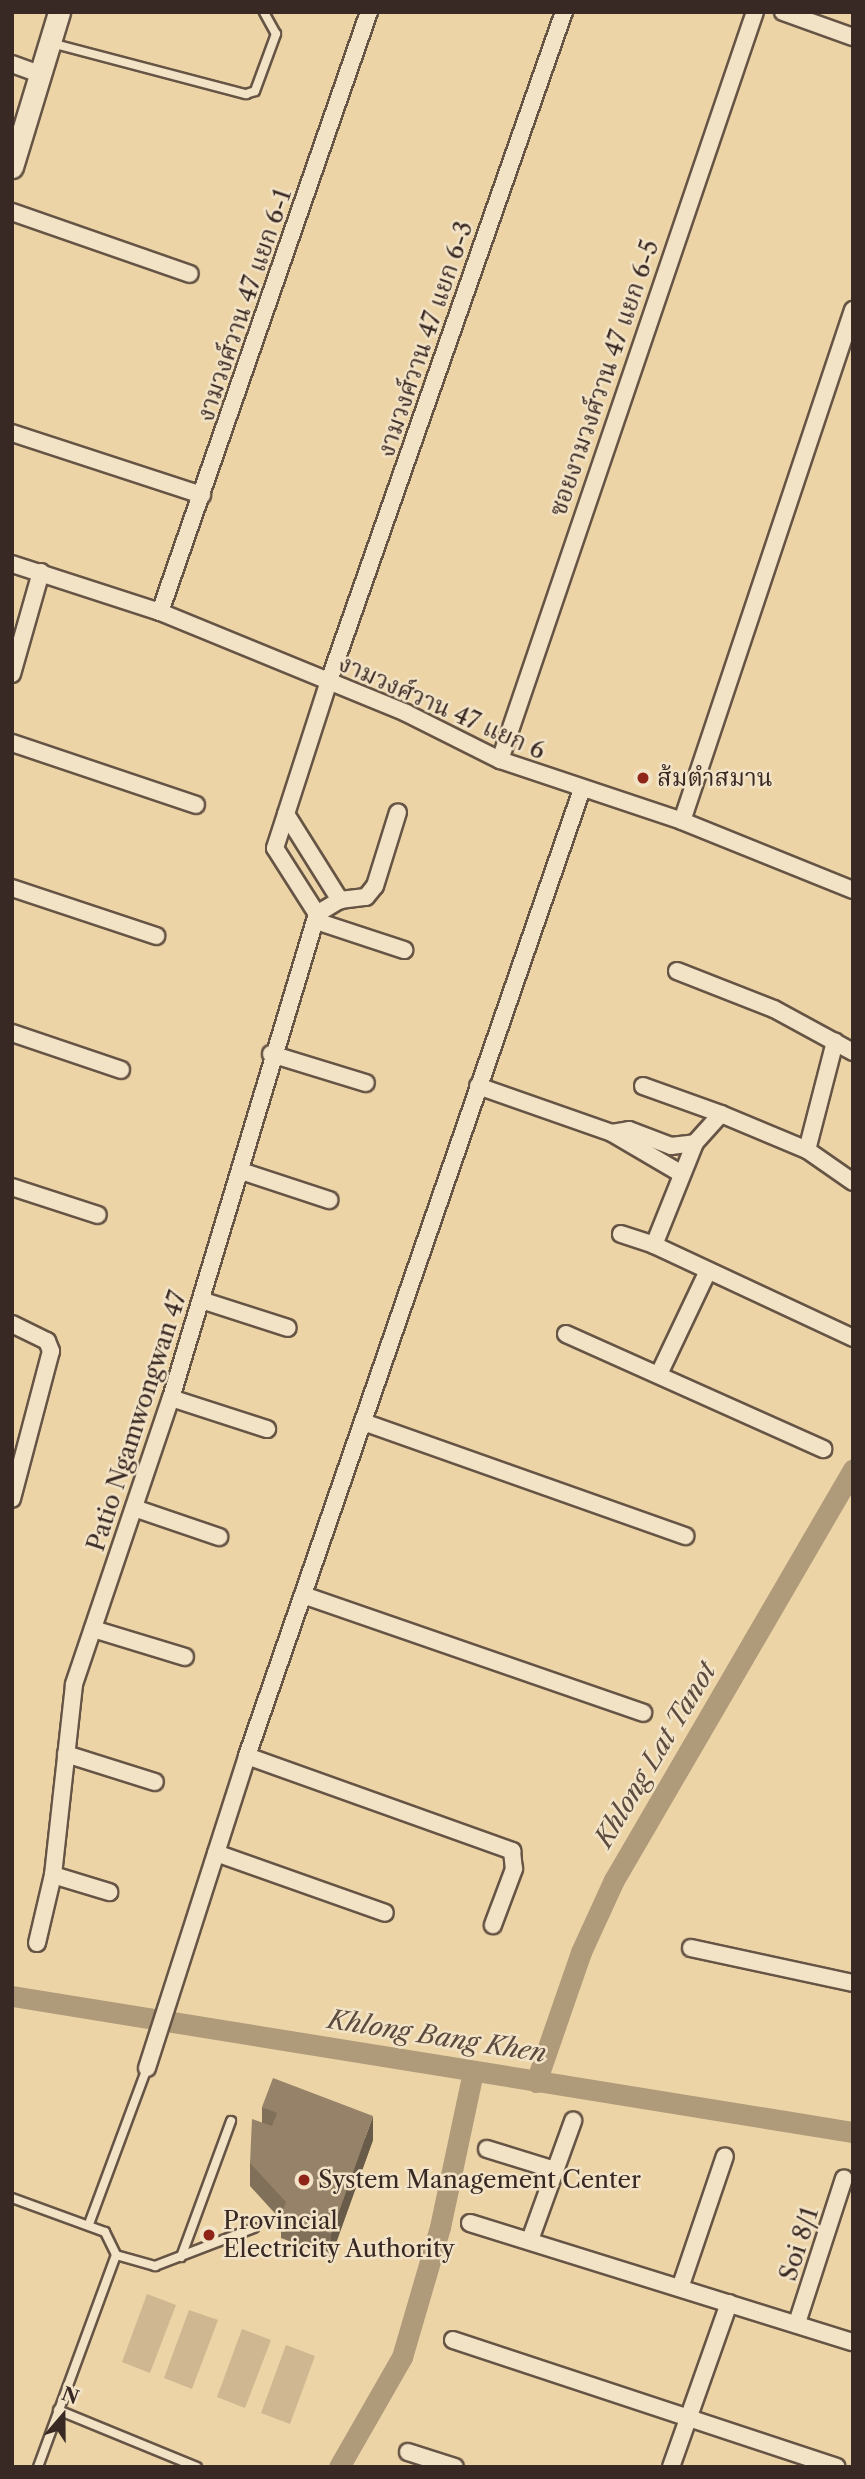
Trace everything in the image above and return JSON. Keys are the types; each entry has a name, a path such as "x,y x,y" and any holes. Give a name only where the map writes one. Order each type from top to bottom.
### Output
{"street":[{"path":"12,167 59,12"},
{"name":"งามวงศ์วาน 47 แยก 6-1","path":"160,612 369,12"},
{"name":"งามวงศ์วาน 47 แยก 6-3","path":"316,918 275,848 329,681 564,12"},
{"name":"ซอยงามวงศ์วาน 47 แยก 6-5","path":"500,760 755,12"},
{"path":"783,12 853,37"},
{"path":"12,64 40,74"},
{"path":"12,212 190,274"},
{"path":"682,821 853,310"},
{"path":"12,433 202,495"},
{"name":"งามวงศ์วาน 47 แยก 6","path":"12,564 160,612 329,681 500,760 581,792 682,821 853,890"},
{"path":"12,674 41,572"},
{"path":"12,743 197,805"},
{"path":"147,2067 247,1756 581,792"},
{"path":"316,918 340,900 366,897 375,886 398,812"},
{"path":"286,814 340,900"},
{"path":"12,888 156,936"},
{"path":"316,918 404,950"},
{"name":"Patio Ngamwongwan 47","path":"37,1942 53,1875 74,1684 171,1398 241,1171 271,1054 316,918"},
{"path":"677,971 774,1009 853,1052"},
{"path":"12,1033 121,1070"},
{"path":"807,1150 835,1042"},
{"path":"271,1054 366,1083"},
{"path":"478,1086 612,1133 682,1174"},
{"path":"643,1086 721,1114 807,1150 853,1182"},
{"path":"654,1245 695,1143 721,1114"},
{"path":"612,1133 629,1130 671,1146 695,1143"},
{"path":"241,1171 329,1200"},
{"path":"12,1187 98,1215"},
{"path":"621,1234 654,1245 853,1338"},
{"path":"659,1374 708,1271"},
{"path":"201,1300 288,1328"},
{"path":"12,1324 47,1340 51,1351 17,1455 12,1499"},
{"path":"566,1334 823,1449"},
{"path":"171,1398 267,1429"},
{"path":"363,1422 685,1536"},
{"path":"134,1508 219,1537"},
{"path":"303,1595 643,1713"},
{"path":"93,1629 185,1657"},
{"path":"66,1754 155,1782"},
{"path":"247,1756 512,1851 514,1869 494,1924"},
{"path":"216,1853 385,1913"},
{"path":"53,1875 109,1892"},
{"path":"691,1948 853,1983"},
{"path":"530,2240 573,2121"},
{"path":"487,2149 555,2171"},
{"path":"680,2288 725,2156"},
{"name":"Soi 8/1","path":"797,2323 844,2178"},
{"path":"470,2223 853,2342"},
{"path":"671,2467 729,2303"},
{"path":"453,2340 837,2467"},
{"path":"408,2452 455,2467"}],"lane":[{"path":"50,43 246,94 255,91 276,34 264,12"},
{"path":"89,2224 147,2067"},
{"path":"181,2257 231,2121"},
{"path":"12,2198 105,2232 116,2255 38,2467"},
{"path":"116,2255 155,2266 254,2228"},
{"path":"58,2410 197,2467"}],"shaded area":[{"path":"147,2294 176,2305 150,2373 122,2362"},
{"path":"189,2310 218,2320 192,2389 164,2378"},
{"path":"242,2329 271,2340 245,2408 217,2397"},
{"path":"286,2345 315,2356 290,2424 261,2413"}],"building":[{"name":"System Management Center","path":"273,2078 373,2116 331,2234 281,2215 286,2202 250,2163 252,2119 272,2126 277,2113 262,2107"}],"waterway":[{"name":"Khlong Lat Tanot","path":"536,2082 581,1952 614,1880 853,1470"},
{"name":"Khlong Bang Khen","path":"12,1996 853,2132"},
{"path":"339,2467 402,2357 440,2227 473,2072"}],"place":[{"name":"ส้มตำสมาน","path":"643,778"},
{"name":"System Management Center","path":"304,2180"},
{"name":"Provincial Electricity Authority","path":"209,2235"}]}
